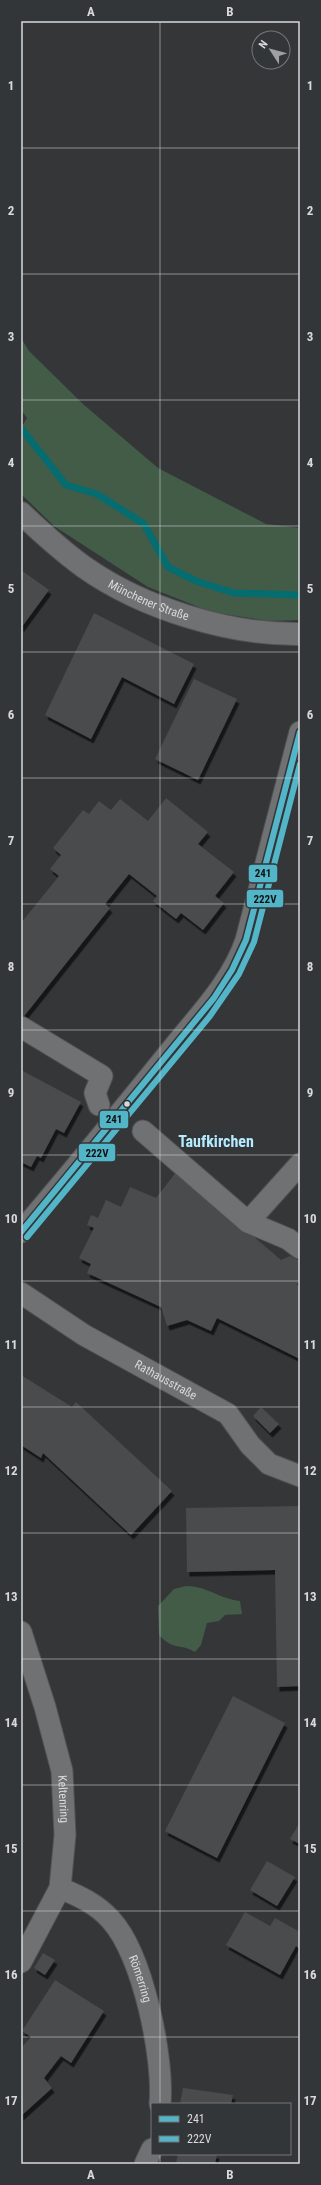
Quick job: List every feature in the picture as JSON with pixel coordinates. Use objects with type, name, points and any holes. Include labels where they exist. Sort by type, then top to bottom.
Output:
[{"type":"main road","name":"Münchener Straße","points":[[21,514],[85,567],[135,596],[168,610],[219,624],[279,634],[300,634]]},
{"type":"street","points":[[21,1232],[118,1116],[218,991],[239,958],[246,940],[300,732]]},
{"type":"street","points":[[21,1027],[102,1076],[95,1093],[99,1105]]},
{"type":"street","points":[[143,1131],[248,1222],[294,1243]]},
{"type":"street","points":[[248,1222],[259,1199],[300,1164]]},
{"type":"street","points":[[259,1199],[294,1243]]},
{"type":"street","name":"Rathausstraße","points":[[21,1293],[84,1335],[228,1414],[250,1445],[269,1464],[300,1476]]},
{"type":"street","name":"Keltenring","points":[[21,1632],[46,1707],[62,1772],[65,1835],[60,1888],[21,1962]]},
{"type":"street","name":"Römerring","points":[[60,1888],[93,1902],[112,1920],[125,1940],[136,1967],[150,2013],[158,2067],[160,2103]]},
{"type":"street","points":[[145,2164],[151,2151]]},
{"type":"green space","points":[[21,338],[29,351],[83,404],[158,468],[266,524],[300,528],[300,620],[269,621],[211,612],[148,587],[54,526],[21,494],[21,428],[27,418],[21,410]]},
{"type":"green space","points":[[186,1586],[200,1588],[226,1598],[240,1601],[242,1614],[225,1615],[219,1621],[207,1623],[201,1645],[195,1652],[190,1649],[173,1645],[159,1635],[158,1606],[174,1589]]},
{"type":"building","points":[[21,570],[49,590],[21,628]]},
{"type":"building","points":[[94,613],[194,664],[174,704],[122,677],[91,739],[45,715]]},
{"type":"building","points":[[194,679],[237,699],[198,780],[155,759]]},
{"type":"building","points":[[166,798],[208,832],[198,844],[234,872],[215,896],[224,903],[203,930],[181,913],[176,919],[153,901],[157,896],[129,874],[105,904],[110,908],[21,1020],[21,923],[59,876],[50,869],[61,855],[53,848],[83,810],[89,814],[99,801],[111,810],[120,799],[148,821]]},
{"type":"building","points":[[21,1070],[81,1102],[64,1133],[56,1129],[41,1158],[37,1156],[31,1167],[21,1162]]},
{"type":"building","points":[[177,1171],[281,1260],[290,1256],[300,1261],[300,1280],[297,1285],[300,1286],[300,1359],[217,1318],[211,1331],[187,1320],[167,1326],[161,1307],[87,1273],[91,1264],[79,1258],[94,1228],[87,1225],[91,1215],[98,1218],[106,1200],[121,1207],[130,1187],[156,1198]]},
{"type":"building","points":[[21,1375],[72,1407],[76,1402],[172,1491],[131,1535],[43,1453],[41,1458],[21,1445]]},
{"type":"building","points":[[261,1407],[279,1424],[270,1433],[253,1416]]},
{"type":"building","points":[[300,1506],[300,1686],[277,1687],[275,1570],[187,1572],[186,1508]]},
{"type":"building","points":[[233,1696],[285,1723],[217,1858],[165,1831]]},
{"type":"building","points":[[300,1822],[300,1844],[290,1839]]},
{"type":"building","points":[[267,1861],[295,1877],[277,1906],[250,1890]]},
{"type":"building","points":[[245,1912],[270,1926],[275,1918],[300,1932],[300,1949],[296,1946],[280,1975],[226,1945]]},
{"type":"building","points":[[43,1953],[55,1960],[45,1975],[34,1968]]},
{"type":"building","points":[[55,1980],[104,2011],[71,2063],[61,2056],[44,2078],[52,2088],[21,2116],[21,2048],[31,2037],[22,2031]]},
{"type":"building","points":[[183,2088],[233,2095],[231,2103],[180,2103]]},
{"type":"building","points":[[178,2155],[217,2155],[215,2164],[176,2164]]},
{"type":"waterway","points":[[21,428],[66,485],[97,494],[144,524],[168,567],[196,581],[234,593],[300,595]]},
{"type":"transit line","name":"241","points":[[21,1232],[214,998],[232,970],[246,940],[300,732]]},
{"type":"transit line","name":"222V","points":[[27,1237],[210,1016],[239,974],[254,942],[300,764]]},
{"type":"district","name":"Taufkirchen","points":[[216,1141]]}]
